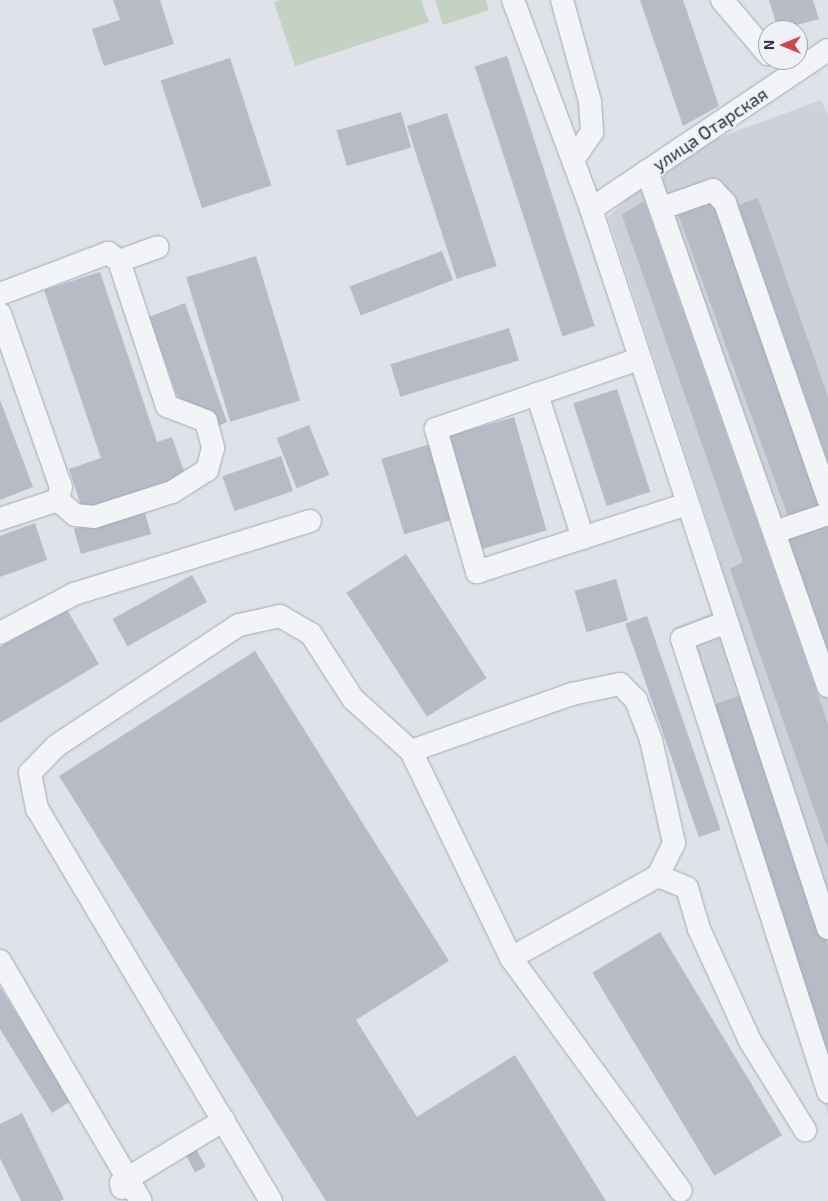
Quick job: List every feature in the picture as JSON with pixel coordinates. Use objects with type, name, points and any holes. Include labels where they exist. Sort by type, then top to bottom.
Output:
[{"type":"street","points":[[513,0],[591,209],[828,928]]},
{"type":"street","points":[[562,0],[590,102],[592,132],[573,160]]},
{"type":"street","points":[[722,0],[758,42]]},
{"type":"street","name":"улица Отарская","points":[[591,209],[828,50]]},
{"type":"street","points":[[781,70],[787,77]]},
{"type":"street","points":[[647,171],[662,208],[828,686]]},
{"type":"street","points":[[662,208],[713,190],[725,203],[828,498]]},
{"type":"street","points":[[119,261],[158,248]]},
{"type":"street","points":[[0,294],[108,253],[119,261],[167,406],[206,421],[213,448],[208,470],[172,492],[94,517],[75,516],[58,500]]},
{"type":"street","points":[[0,314],[61,487],[58,500]]},
{"type":"street","points":[[639,359],[436,430],[477,572],[687,504]]},
{"type":"street","points":[[537,394],[583,538]]},
{"type":"street","points":[[0,519],[58,500]]},
{"type":"street","points":[[775,532],[828,514]]},
{"type":"street","points":[[0,633],[74,594],[310,521]]},
{"type":"street","points":[[271,1201],[37,809],[30,773],[56,746],[239,626],[280,616],[311,634],[353,699],[411,750],[512,958],[680,1191]]},
{"type":"street","points":[[727,622],[682,639],[828,1092]]},
{"type":"street","points":[[411,750],[572,694],[620,684],[636,700],[651,740],[674,843],[658,876],[512,958]]},
{"type":"street","points":[[658,876],[688,888],[699,929],[750,1041],[806,1130]]},
{"type":"street","points":[[0,961],[141,1201]]},
{"type":"street","points":[[124,1201],[121,1183],[224,1120]]},
{"type":"shaded area","points":[[821,100],[828,115],[828,1114],[672,629],[712,613],[698,570],[720,560],[608,217],[632,193],[712,140]]},
{"type":"green space","points":[[280,0],[421,0],[429,22],[295,66],[274,2]]},
{"type":"green space","points":[[435,0],[486,0],[489,10],[443,25]]},
{"type":"building","points":[[113,0],[160,0],[174,44],[104,66],[92,29],[120,20]]},
{"type":"building","points":[[640,0],[683,0],[719,106],[683,126]]},
{"type":"building","points":[[769,0],[813,0],[819,19],[808,22],[808,20],[775,20]]},
{"type":"building","points":[[507,56],[595,326],[562,337],[475,67]]},
{"type":"building","points":[[230,58],[271,185],[202,208],[161,81]]},
{"type":"building","points":[[401,112],[411,148],[347,166],[337,130]]},
{"type":"building","points":[[447,113],[497,266],[457,279],[407,126]]},
{"type":"building","points":[[758,198],[828,397],[828,462],[738,205]]},
{"type":"building","points":[[644,201],[828,724],[828,849],[730,569],[743,562],[622,215]]},
{"type":"building","points":[[714,202],[825,507],[789,520],[678,215]]},
{"type":"building","points":[[442,251],[453,280],[361,315],[350,286]]},
{"type":"building","points":[[256,256],[300,400],[230,422],[186,277]]},
{"type":"building","points":[[100,272],[157,442],[172,437],[186,477],[83,512],[69,469],[101,458],[44,290]]},
{"type":"building","points":[[185,303],[227,422],[214,428],[180,404],[149,317]]},
{"type":"building","points":[[509,328],[519,361],[400,397],[390,364]]},
{"type":"building","points":[[617,389],[650,492],[607,506],[573,403]]},
{"type":"building","points":[[0,400],[33,487],[0,500]]},
{"type":"building","points":[[514,417],[547,530],[477,550],[445,437]]},
{"type":"building","points":[[309,425],[329,475],[297,488],[277,438]]},
{"type":"building","points":[[430,444],[453,520],[404,534],[381,459]]},
{"type":"building","points":[[281,456],[293,491],[234,511],[222,476]]},
{"type":"building","points":[[144,509],[151,534],[81,554],[74,529]]},
{"type":"building","points":[[35,523],[47,560],[0,577],[0,536]]},
{"type":"building","points":[[827,524],[828,528],[828,654],[788,538]]},
{"type":"building","points":[[406,554],[487,678],[427,717],[346,593]]},
{"type":"building","points":[[192,575],[207,602],[127,646],[112,619]]},
{"type":"building","points":[[616,579],[628,620],[587,632],[575,591]]},
{"type":"building","points":[[66,608],[99,664],[0,723],[0,647]]},
{"type":"building","points":[[647,616],[721,830],[699,837],[625,623]]},
{"type":"building","points":[[255,651],[449,961],[356,1020],[417,1117],[515,1055],[606,1201],[326,1201],[59,776]]},
{"type":"building","points":[[745,694],[828,945],[828,1065],[709,706]]},
{"type":"building","points":[[660,932],[782,1135],[714,1176],[592,973]]},
{"type":"building","points":[[0,987],[71,1101],[52,1113],[0,1029]]},
{"type":"building","points":[[22,1113],[64,1199],[60,1201],[21,1201],[0,1158],[0,1124]]},
{"type":"building","points":[[193,1143],[206,1167],[195,1172],[182,1149]]}]
